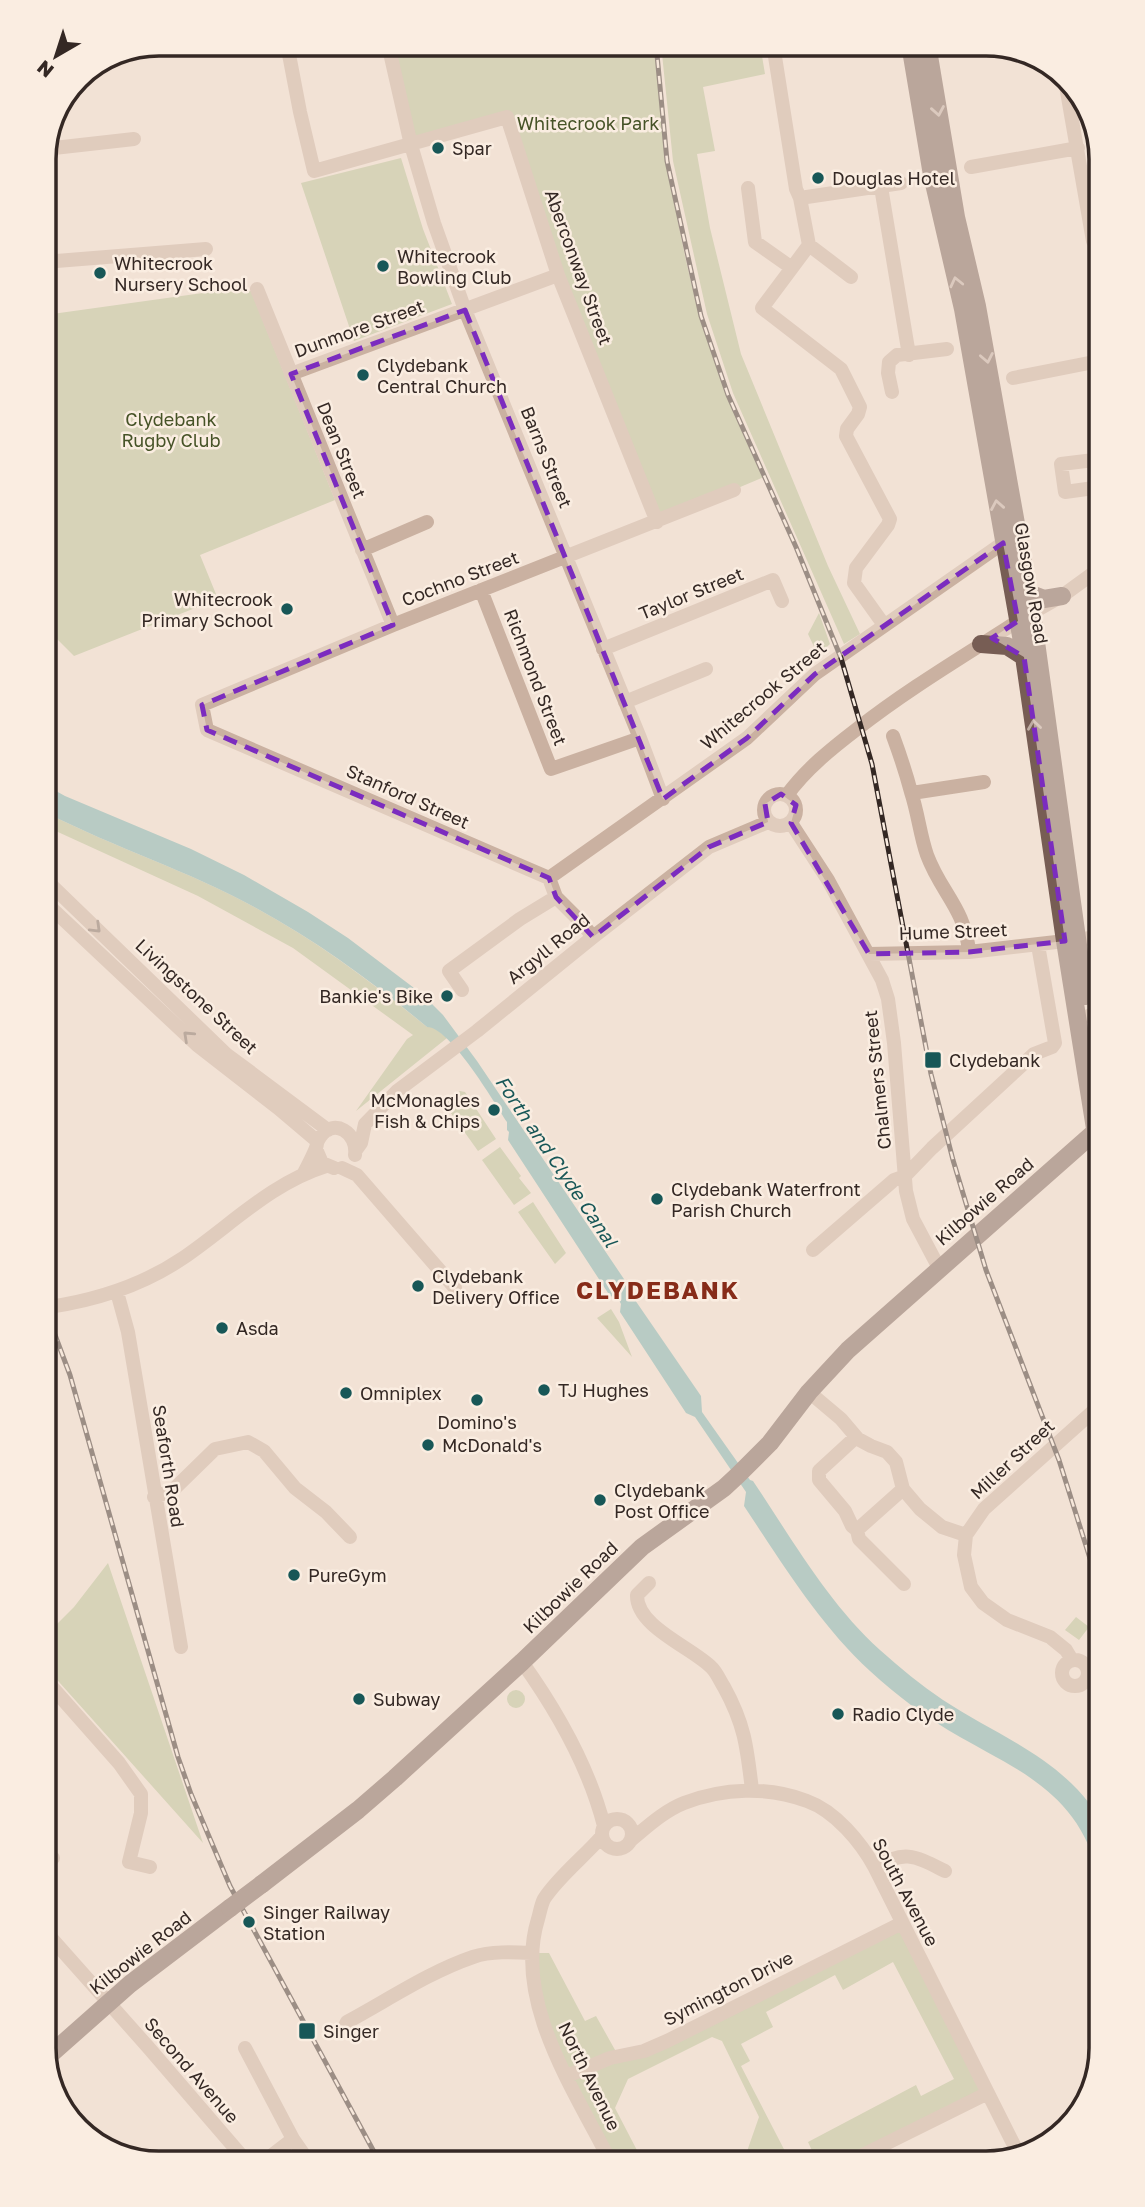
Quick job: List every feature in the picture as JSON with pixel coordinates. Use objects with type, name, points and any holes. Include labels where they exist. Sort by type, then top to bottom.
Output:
[{"type":"main road","name":"Glasgow Road","points":[[913,56],[932,175],[972,358],[997,548],[1025,617],[1089,1075]]},
{"type":"main road","name":"Glasgow Road","points":[[929,56],[956,216],[992,382],[1028,593],[1024,657],[1071,940],[1089,1004]]},
{"type":"main road","points":[[1028,593],[1044,599],[1062,596]]},
{"type":"main road","points":[[981,644],[1007,646],[1024,657]]},
{"type":"main road","name":"Kilbowie Road","points":[[56,2049],[108,2003],[358,1810],[522,1662],[642,1547],[724,1488],[770,1443],[809,1392],[848,1350],[939,1268],[1089,1142]]},
{"type":"street","points":[[289,56],[314,172],[411,145]]},
{"type":"street","name":"Barns Street","points":[[391,56],[411,145],[434,223],[465,310],[663,799]]},
{"type":"street","points":[[775,56],[796,189],[809,245],[851,277]]},
{"type":"street","points":[[1068,96],[1089,216]]},
{"type":"street","name":"Aberconway Street","points":[[411,145],[507,117],[558,275],[657,522]]},
{"type":"street","points":[[57,148],[134,139]]},
{"type":"street","points":[[971,167],[1078,148]]},
{"type":"street","points":[[800,198],[901,183]]},
{"type":"street","points":[[881,187],[909,355]]},
{"type":"street","points":[[748,188],[755,242],[792,268]]},
{"type":"street","points":[[809,245],[762,308],[841,369],[857,399],[860,407],[858,414],[847,429],[846,436],[890,519],[856,568],[854,583],[884,625]]},
{"type":"street","points":[[56,261],[205,249]]},
{"type":"street","name":"Dunmore Street","points":[[290,374],[558,275]]},
{"type":"street","name":"Dean Street","points":[[257,289],[393,625]]},
{"type":"street","points":[[892,391],[888,373],[889,362],[897,355],[947,349]]},
{"type":"street","points":[[1013,379],[1089,363]]},
{"type":"street","points":[[1089,461],[1061,464],[1065,492],[1089,489]]},
{"type":"street","name":"Cochno Street","points":[[202,705],[393,625],[657,522],[734,489]]},
{"type":"street","points":[[362,550],[427,522]]},
{"type":"street","name":"Whitecrook Street","points":[[550,878],[747,738],[815,674],[997,548]]},
{"type":"street","points":[[787,795],[818,760],[888,705],[1089,576]]},
{"type":"street","name":"Taylor Street","points":[[603,649],[773,580],[782,601]]},
{"type":"street","name":"Richmond Street","points":[[481,590],[551,769],[640,738]]},
{"type":"street","points":[[625,702],[706,669]]},
{"type":"street","name":"Stanford Street","points":[[202,705],[207,730],[550,878]]},
{"type":"street","points":[[893,736],[912,793],[926,853],[964,924],[969,952]]},
{"type":"street","points":[[912,793],[984,782]]},
{"type":"street","points":[[781,794],[787,795],[796,805],[797,811],[791,823],[780,827],[768,822],[764,810],[769,799],[781,794]]},
{"type":"street","name":"Argyll Road","points":[[346,1132],[365,1124],[397,1091],[709,847],[768,822]]},
{"type":"street","name":"Chalmers Street","points":[[791,823],[824,873],[882,979],[888,999],[899,1086],[906,1191],[912,1219],[939,1268]]},
{"type":"street","points":[[550,878],[555,897],[582,922],[593,937]]},
{"type":"street","name":"Livingstone Street","points":[[56,890],[226,1054],[328,1130]]},
{"type":"street","points":[[462,990],[449,971],[555,897]]},
{"type":"street","name":"Livingstone Street","points":[[56,912],[197,1045],[278,1108],[317,1145]]},
{"type":"street","name":"Hume Street","points":[[869,954],[969,952],[1089,938]]},
{"type":"street","points":[[813,1250],[894,1180],[905,1176],[1034,1054],[1052,1047],[1055,1043],[1038,945]]},
{"type":"street","name":"Argyll Road","points":[[355,1154],[361,1143],[365,1124]]},
{"type":"street","points":[[304,1173],[317,1145],[328,1130],[334,1129],[352,1136],[357,1175]]},
{"type":"street","points":[[317,1145],[319,1159],[326,1166]]},
{"type":"street","points":[[342,1168],[355,1154]]},
{"type":"street","points":[[56,1306],[117,1292],[148,1279],[182,1259],[262,1199],[304,1173],[326,1166],[342,1168],[357,1175],[455,1288]]},
{"type":"street","name":"Seaforth Road","points":[[117,1292],[128,1332],[181,1647]]},
{"type":"street","points":[[809,1392],[841,1419],[856,1437],[887,1452],[896,1462],[903,1489],[920,1509],[942,1527],[966,1535],[964,1555],[971,1587],[983,1603],[1007,1620],[1049,1637],[1066,1650],[1072,1660]]},
{"type":"street","name":"Miller Street","points":[[966,1535],[984,1509],[1089,1415]]},
{"type":"street","points":[[856,1437],[819,1471],[819,1480],[845,1511],[852,1526],[858,1530],[859,1539],[904,1584]]},
{"type":"street","points":[[154,1497],[172,1491],[215,1449],[248,1442],[264,1451],[295,1488],[326,1512],[350,1537]]},
{"type":"street","points":[[858,1530],[903,1489]]},
{"type":"street","points":[[649,1583],[637,1595],[643,1612],[656,1627],[714,1670],[740,1718],[752,1790]]},
{"type":"street","points":[[522,1662],[550,1701],[613,1826],[632,1831],[631,1840]]},
{"type":"street","points":[[56,1692],[118,1763],[141,1794],[141,1812],[129,1862],[150,1867]]},
{"type":"street","name":"South Avenue","points":[[614,1849],[624,1847],[661,1815],[684,1803],[722,1792],[752,1790],[808,1801],[841,1823],[865,1850],[875,1868],[1015,2146]]},
{"type":"street","name":"South Avenue","points":[[613,1826],[661,1815]]},
{"type":"street","points":[[613,1826],[606,1844],[614,1849]]},
{"type":"street","name":"North Avenue","points":[[605,2151],[544,2028],[532,1982],[532,1938],[543,1900],[565,1873],[613,1826]]},
{"type":"street","name":"North Avenue","points":[[581,1859],[614,1849]]},
{"type":"street","points":[[875,1868],[892,1857],[902,1856],[913,1857],[944,1871]]},
{"type":"street","name":"Symington Drive","points":[[567,2076],[610,2058],[644,2051],[667,2041],[902,1923]]},
{"type":"street","name":"Second Avenue","points":[[56,1944],[237,2151]]},
{"type":"street","points":[[342,2032],[347,2022],[436,1973],[474,1957],[508,1952],[532,1953]]},
{"type":"street","points":[[245,2048],[301,2151]]},
{"type":"street","points":[[871,2151],[988,2093]]},
{"type":"street","points":[[277,2151],[293,2139]]},
{"type":"highlighted area","points":[[465,310],[663,799],[747,738],[815,674],[1003,543],[1018,621],[992,638],[1024,657],[1065,941],[969,952],[869,954],[791,823],[796,805],[781,794],[765,804],[768,822],[709,847],[593,937],[556,897],[549,878],[207,730],[202,705],[393,625],[291,374]]},
{"type":"green space","name":"Whitecrook Park","points":[[391,56],[657,56],[671,182],[692,285],[715,359],[764,477],[657,522],[558,275],[507,117],[411,145]]},
{"type":"green space","points":[[662,56],[762,56],[765,74],[703,87],[715,151],[697,154],[710,228],[741,354],[828,566],[860,634],[844,644],[733,393],[707,314],[673,161]]},
{"type":"green space","name":"Whitecrook Bowling Club","points":[[401,158],[423,229],[452,304],[354,341],[301,183]]},
{"type":"green space","name":"Clydebank Rugby Club","points":[[251,291],[335,500],[200,555],[218,599],[74,656],[56,638],[56,313],[210,292]]},
{"type":"green space","points":[[819,613],[830,644],[818,655],[808,634]]},
{"type":"green space","points":[[56,817],[205,882],[256,908],[323,949],[427,1027],[434,1027],[447,1038],[356,1111],[407,1039],[413,1035],[293,948],[198,896],[56,831]]},
{"type":"green space","points":[[460,1091],[465,1092],[496,1139],[478,1151],[443,1102]]},
{"type":"green space","points":[[500,1147],[531,1193],[514,1205],[482,1160]]},
{"type":"green space","points":[[533,1202],[566,1253],[555,1264],[518,1212]]},
{"type":"green space","points":[[611,1309],[619,1322],[632,1357],[597,1318]]},
{"type":"green space","points":[[108,1563],[203,1843],[56,1679],[56,1625],[74,1607]]},
{"type":"green space","points":[[1076,1617],[1089,1627],[1079,1640],[1065,1630]]},
{"type":"green space","points":[[512,1690],[520,1690],[525,1699],[523,1706],[512,1708],[507,1703],[507,1695]]},
{"type":"green space","points":[[902,1923],[988,2093],[871,2151],[812,2151],[808,2142],[916,2085],[921,2096],[954,2079],[893,1962],[843,1990],[835,1975],[766,2012],[773,2027],[741,2044],[750,2061],[741,2066],[785,2151],[747,2151],[759,2117],[722,2041],[712,2037],[628,2079],[615,2108],[637,2151],[605,2151],[544,2028],[532,1953],[549,1953],[585,2021],[596,2016],[619,2057]]},
{"type":"water","points":[[56,791],[191,849],[244,875],[308,912],[348,938],[422,994],[443,1015],[628,1285],[626,1293],[630,1299],[635,1300],[701,1396],[702,1412],[753,1481],[827,1591],[861,1632],[911,1676],[943,1700],[1039,1758],[1074,1786],[1089,1804],[1089,1847],[1077,1824],[1048,1792],[1020,1771],[948,1730],[902,1698],[852,1653],[818,1613],[744,1506],[746,1492],[695,1417],[686,1413],[620,1312],[621,1304],[618,1298],[610,1296],[508,1140],[507,1122],[471,1067],[447,1039],[437,1030],[427,1027],[344,963],[279,921],[205,882],[56,817]]},
{"type":"railway","points":[[657,56],[667,161],[701,316],[728,395],[796,547],[841,658],[872,764],[931,1074],[953,1160],[986,1270],[1059,1460],[1089,1555]]},
{"type":"railway","points":[[56,1338],[70,1375],[178,1757],[191,1794],[230,1886],[374,2151]]},
{"type":"place","name":"Spar","points":[[438,148]]},
{"type":"place","name":"Douglas Hotel","points":[[818,178]]},
{"type":"place","name":"Whitecrook Bowling Club","points":[[383,266]]},
{"type":"place","name":"Whitecrook Nursery School","points":[[100,273]]},
{"type":"place","name":"Clydebank Central Church","points":[[363,375]]},
{"type":"place","name":"Whitecrook Primary School","points":[[287,609]]},
{"type":"place","name":"Bankie's Bike","points":[[447,996]]},
{"type":"place","name":"Clydebank","points":[[933,1060]]},
{"type":"place","name":"McMonagles Fish & Chips","points":[[494,1110]]},
{"type":"place","name":"Clydebank Waterfront Parish Church","points":[[657,1199]]},
{"type":"place","name":"Clydebank Delivery Office","points":[[418,1286]]},
{"type":"place","name":"Asda","points":[[222,1328]]},
{"type":"place","name":"TJ Hughes","points":[[544,1390]]},
{"type":"place","name":"Omniplex","points":[[346,1393]]},
{"type":"place","name":"Domino's","points":[[477,1400]]},
{"type":"place","name":"McDonald's","points":[[428,1445]]},
{"type":"place","name":"Clydebank Post Office","points":[[600,1500]]},
{"type":"place","name":"PureGym","points":[[294,1575]]},
{"type":"place","name":"Subway","points":[[359,1699]]},
{"type":"place","name":"Radio Clyde","points":[[838,1714]]},
{"type":"place","name":"Singer Railway Station","points":[[249,1922]]},
{"type":"place","name":"Singer","points":[[307,2031]]},
{"type":"district","name":"CLYDEBANK","points":[[658,1289]]},
{"type":"water label","name":"Forth and Clyde Canal","points":[[557,1161]]}]
